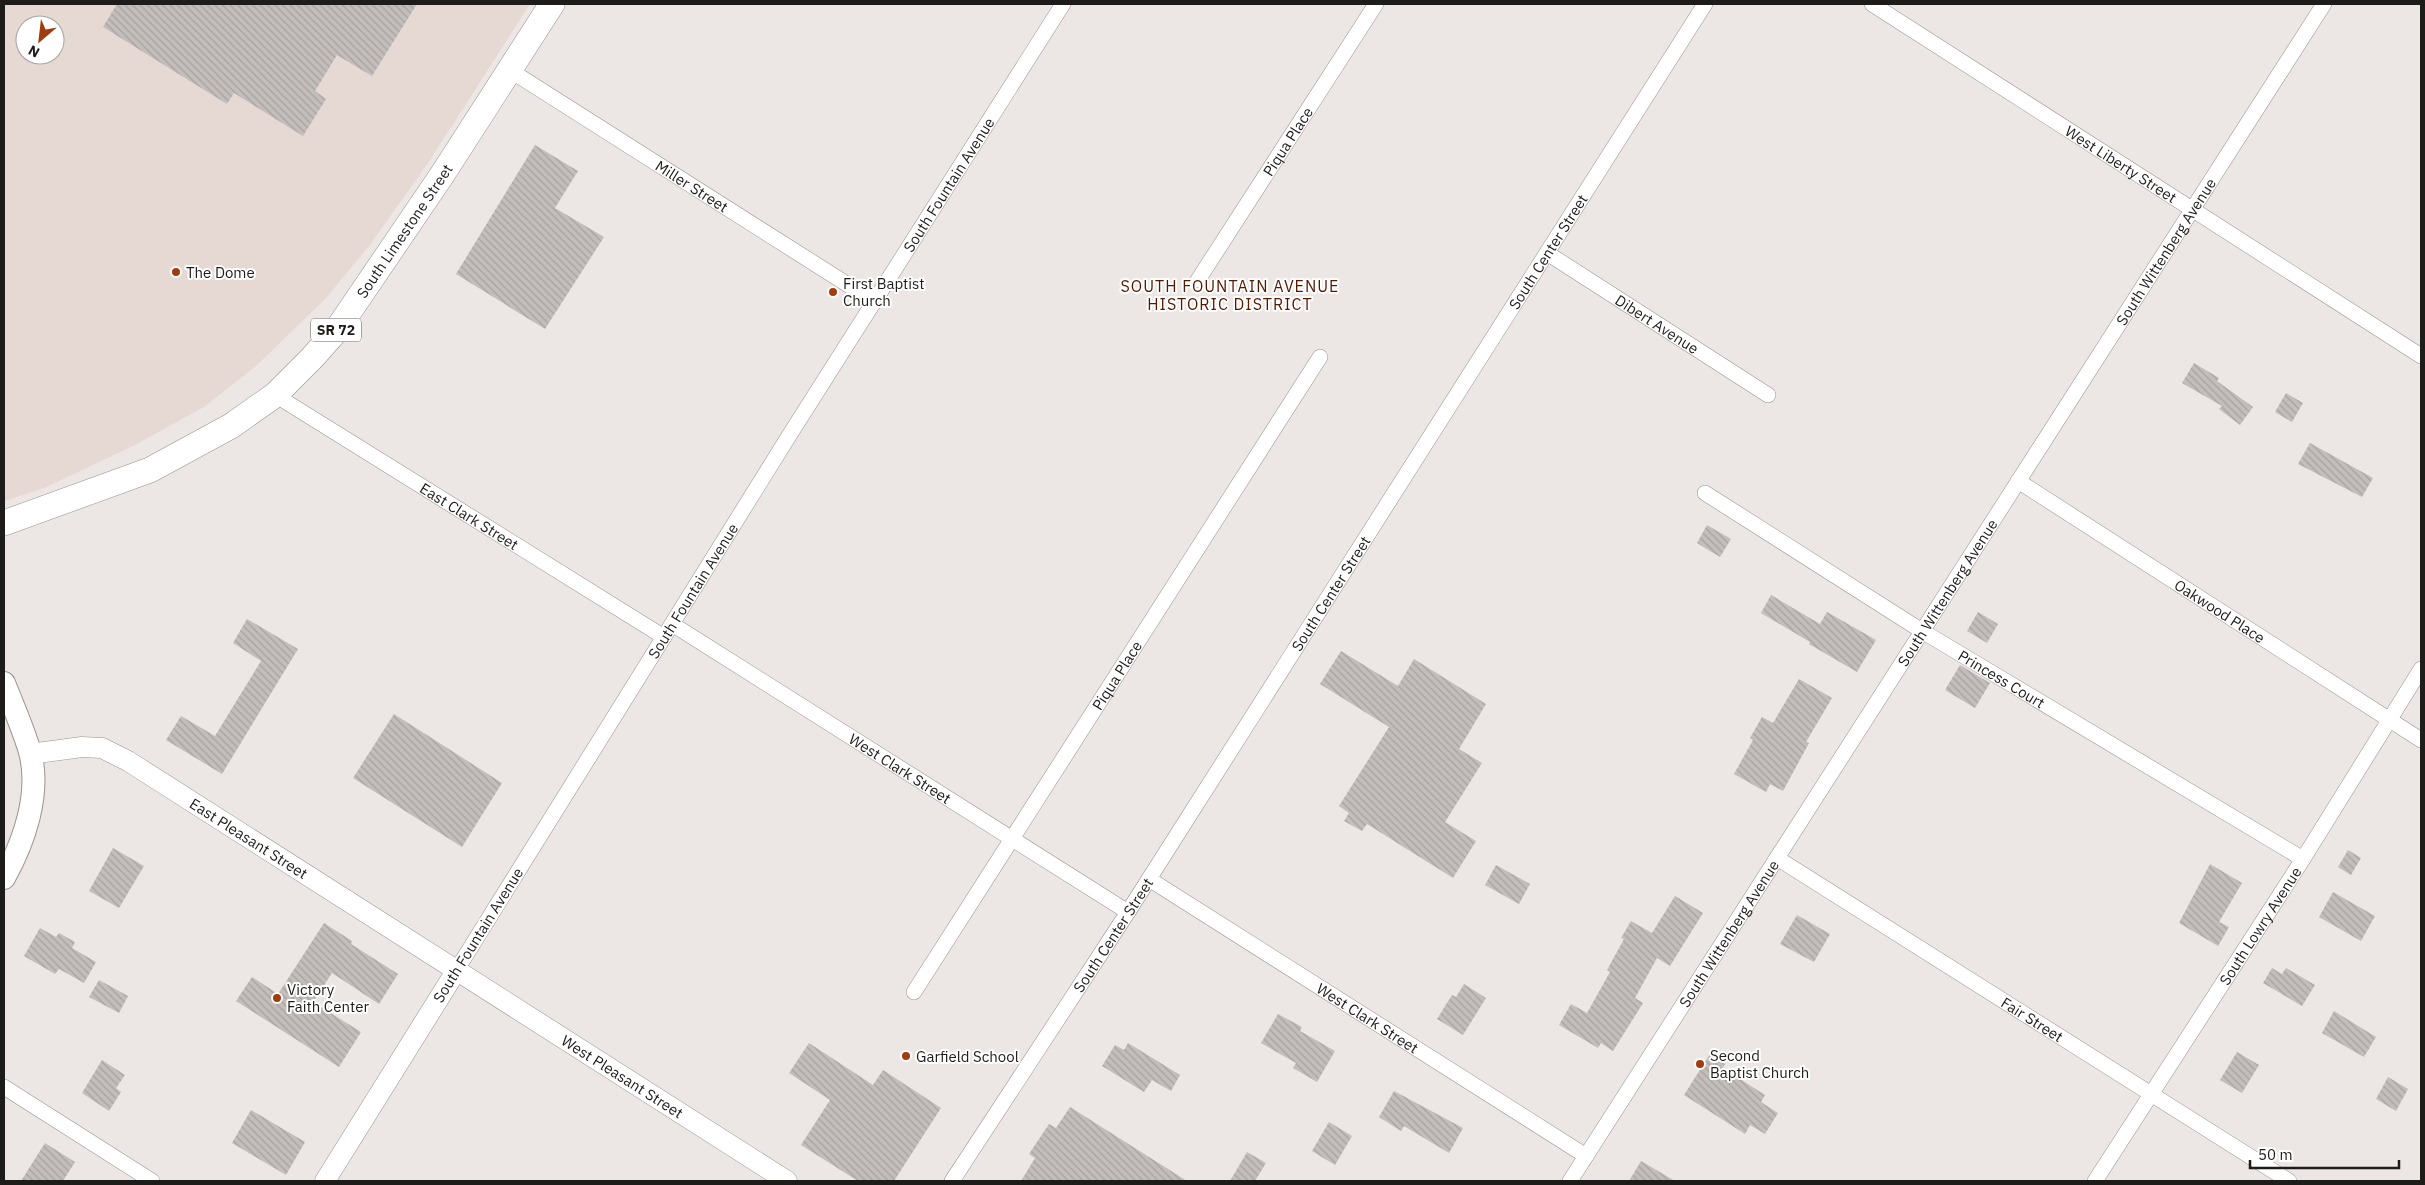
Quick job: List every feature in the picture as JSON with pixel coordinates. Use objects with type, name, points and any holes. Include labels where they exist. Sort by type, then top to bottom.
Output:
[{"type":"main road","name":"South Limestone Street","points":[[4,523],[150,470],[231,426],[275,395],[336,331],[442,175],[508,69],[552,4]]},
{"type":"main road","points":[[4,683],[30,754],[33,780],[29,813],[23,837],[4,878]]},
{"type":"street","name":"South Fountain Avenue","points":[[325,1181],[787,439],[1063,4]]},
{"type":"street","name":"Piqua Place","points":[[1198,280],[1376,4]]},
{"type":"street","name":"South Center Street","points":[[952,1181],[1128,912],[1705,4]]},
{"type":"street","name":"West Liberty Street","points":[[1872,4],[2421,356]]},
{"type":"street","name":"South Wittenberg Avenue","points":[[1570,1181],[2324,4]]},
{"type":"street","name":"Miller Street","points":[[508,69],[875,302]]},
{"type":"street","name":"Dibert Avenue","points":[[1547,253],[1768,395]]},
{"type":"street","name":"Piqua Place","points":[[914,992],[1320,357]]},
{"type":"street","name":"East Clark Street","points":[[275,395],[664,637]]},
{"type":"street","name":"Oakwood Place","points":[[2018,481],[2421,740]]},
{"type":"street","name":"Princess Court","points":[[1705,493],[1922,631],[2303,859]]},
{"type":"street","name":"West Clark Street","points":[[672,624],[1128,912]]},
{"type":"street","name":"South Lowry Avenue","points":[[2095,1181],[2303,859],[2421,669]]},
{"type":"street","name":"East Pleasant Street","points":[[30,754],[82,747],[102,748],[128,761],[456,971]]},
{"type":"street","name":"Fair Street","points":[[1777,858],[2288,1181]]},
{"type":"street","name":"West Clark Street","points":[[1149,879],[1586,1156]]},
{"type":"street","name":"West Pleasant Street","points":[[456,971],[787,1181]]},
{"type":"street","points":[[4,1087],[152,1181]]},
{"type":"shaded area","name":"The Dome","points":[[4,4],[530,4],[428,163],[369,246],[326,298],[256,366],[204,407],[135,445],[44,488],[4,501]]},
{"type":"building","points":[[117,4],[417,4],[372,76],[337,55],[315,91],[326,99],[303,136],[234,93],[227,104],[103,27]]},
{"type":"building","points":[[535,145],[578,171],[555,208],[604,237],[545,329],[456,274]]},
{"type":"building","points":[[2194,363],[2219,378],[2217,381],[2253,407],[2240,425],[2219,409],[2222,406],[2182,383]]},
{"type":"building","points":[[2286,393],[2303,403],[2292,422],[2275,412]]},
{"type":"building","points":[[2310,443],[2373,478],[2362,497],[2298,464]]},
{"type":"building","points":[[1707,525],[1731,539],[1720,557],[1697,543]]},
{"type":"building","points":[[1771,595],[1820,624],[1827,612],[1876,640],[1857,672],[1761,613]]},
{"type":"building","points":[[1978,612],[1998,624],[1987,643],[1967,631]]},
{"type":"building","points":[[247,619],[298,649],[222,774],[166,740],[181,716],[215,736],[261,661],[233,643]]},
{"type":"building","points":[[1341,651],[1398,686],[1414,659],[1486,704],[1459,749],[1482,763],[1445,822],[1476,841],[1453,878],[1367,824],[1362,831],[1344,821],[1349,813],[1339,806],[1389,727],[1320,684]]},
{"type":"building","points":[[1960,665],[1990,683],[1975,708],[1945,690]]},
{"type":"building","points":[[1799,679],[1832,698],[1806,742],[1809,743],[1783,791],[1770,784],[1766,792],[1734,774],[1753,740],[1750,738],[1762,717],[1773,723]]},
{"type":"building","points":[[394,714],[502,783],[462,847],[353,778]]},
{"type":"building","points":[[113,848],[144,866],[119,908],[89,891]]},
{"type":"building","points":[[2348,850],[2361,858],[2351,875],[2338,867]]},
{"type":"building","points":[[2210,864],[2242,883],[2219,922],[2229,927],[2218,946],[2179,923]]},
{"type":"building","points":[[1496,865],[1530,884],[1519,904],[1485,885]]},
{"type":"building","points":[[2333,892],[2375,916],[2361,941],[2319,917]]},
{"type":"building","points":[[1675,896],[1703,913],[1670,966],[1657,958],[1635,998],[1643,1003],[1613,1051],[1601,1043],[1598,1048],[1559,1025],[1571,1004],[1587,1013],[1610,972],[1607,970],[1624,939],[1621,938],[1631,921],[1652,933]]},
{"type":"building","points":[[1797,915],[1830,934],[1814,962],[1780,944]]},
{"type":"building","name":"Victory Faith Center","points":[[324,923],[352,941],[351,944],[398,974],[379,1004],[332,973],[313,1002],[361,1032],[339,1067],[236,1001],[252,977],[278,994]]},
{"type":"building","points":[[40,928],[56,937],[59,933],[75,942],[72,948],[96,962],[84,983],[59,969],[55,974],[24,956]]},
{"type":"building","points":[[2272,968],[2282,974],[2286,968],[2315,985],[2302,1006],[2263,983]]},
{"type":"building","points":[[99,980],[128,996],[119,1013],[89,997]]},
{"type":"building","points":[[1464,984],[1486,998],[1463,1035],[1437,1019],[1452,995],[1456,997]]},
{"type":"building","points":[[2334,1011],[2376,1037],[2364,1057],[2322,1033]]},
{"type":"building","points":[[1278,1014],[1302,1027],[1300,1031],[1335,1051],[1317,1082],[1293,1068],[1296,1063],[1261,1043]]},
{"type":"building","points":[[809,1043],[873,1085],[883,1070],[941,1108],[894,1181],[858,1181],[801,1145],[830,1100],[789,1073]]},
{"type":"building","points":[[1128,1043],[1180,1075],[1171,1091],[1152,1080],[1144,1092],[1102,1066],[1115,1045],[1124,1050]]},
{"type":"building","points":[[2237,1052],[2259,1065],[2242,1093],[2220,1080]]},
{"type":"building","points":[[1710,1054],[1725,1064],[1723,1068],[1765,1095],[1761,1102],[1778,1113],[1765,1134],[1750,1125],[1745,1134],[1684,1095]]},
{"type":"building","points":[[102,1060],[125,1075],[116,1088],[121,1092],[109,1111],[82,1093]]},
{"type":"building","points":[[2388,1077],[2408,1089],[2396,1111],[2376,1099]]},
{"type":"building","points":[[1394,1091],[1463,1128],[1449,1153],[1404,1126],[1401,1131],[1379,1117]]},
{"type":"building","points":[[1070,1107],[1187,1181],[1021,1181],[1035,1158],[1029,1154],[1049,1124],[1056,1128]]},
{"type":"building","points":[[251,1110],[305,1142],[286,1175],[232,1143]]},
{"type":"building","points":[[1329,1122],[1352,1136],[1335,1165],[1312,1151]]},
{"type":"building","points":[[45,1143],[75,1162],[63,1181],[21,1181]]},
{"type":"building","points":[[1247,1152],[1266,1163],[1255,1181],[1230,1181]]},
{"type":"building","points":[[1641,1161],[1675,1181],[1629,1181]]},
{"type":"place","name":"The Dome","points":[[176,272]]},
{"type":"place","name":"First Baptist Church","points":[[833,292]]},
{"type":"place","name":"Victory Faith Center","points":[[277,998]]},
{"type":"place","name":"Garfield School","points":[[906,1056]]},
{"type":"place","name":"Second Baptist Church","points":[[1700,1064]]},
{"type":"district","name":"SOUTH FOUNTAIN AVENUE HISTORIC DISTRICT","points":[[1230,295]]}]
